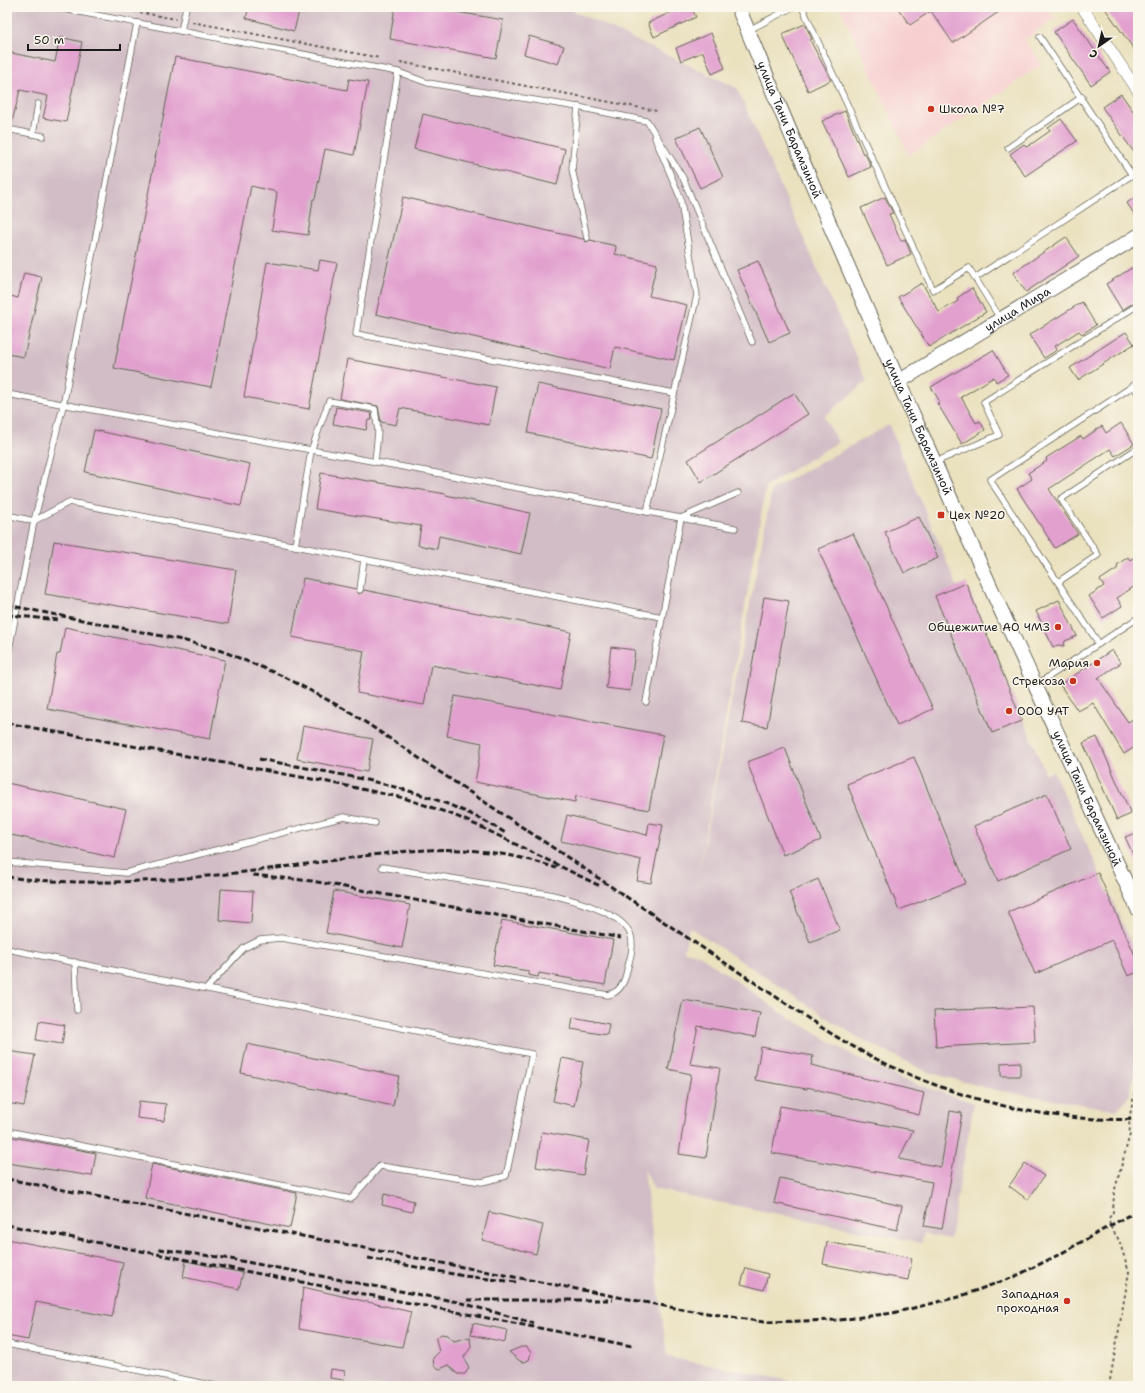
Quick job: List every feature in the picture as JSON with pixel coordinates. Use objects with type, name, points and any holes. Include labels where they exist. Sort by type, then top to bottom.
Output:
[{"type":"street","name":"улица Тани Барамзиной","points":[[738,7],[898,382],[1035,686],[1138,909]]},
{"type":"street","points":[[1082,7],[1138,91]]},
{"type":"street","name":"улица Мира","points":[[898,382],[1138,236]]},
{"type":"lane","points":[[54,7],[398,72],[428,83],[578,107],[648,121],[683,178],[752,342]]},
{"type":"lane","points":[[181,31],[186,7]]},
{"type":"lane","points":[[747,30],[793,7]]},
{"type":"lane","points":[[802,7],[933,290],[969,268],[1001,320]]},
{"type":"lane","points":[[7,660],[34,521],[63,406],[137,23]]},
{"type":"lane","points":[[975,278],[1132,175],[1082,97],[1040,36]]},
{"type":"lane","points":[[398,72],[356,334],[674,392]]},
{"type":"lane","points":[[1008,148],[1082,97]]},
{"type":"lane","points":[[33,134],[38,104]]},
{"type":"lane","points":[[578,107],[572,169],[587,238]]},
{"type":"lane","points":[[647,512],[697,295],[680,197],[648,121]]},
{"type":"lane","points":[[7,129],[43,136]]},
{"type":"lane","points":[[935,462],[999,435],[984,402],[1138,304]]},
{"type":"lane","points":[[1099,644],[990,480],[1135,384],[1138,393]]},
{"type":"lane","points":[[7,394],[63,406],[734,528]]},
{"type":"lane","points":[[295,546],[311,451],[329,401],[375,409],[378,432],[375,462]]},
{"type":"lane","points":[[1058,582],[1098,555],[1061,499],[1138,448]]},
{"type":"lane","points":[[681,518],[738,493]]},
{"type":"lane","points":[[7,515],[34,521],[69,502],[662,617]]},
{"type":"lane","points":[[646,702],[681,518]]},
{"type":"lane","points":[[360,590],[364,560]]},
{"type":"lane","points":[[1035,686],[1138,618]]},
{"type":"lane","points":[[7,862],[126,873],[344,817],[376,823]]},
{"type":"lane","points":[[207,988],[244,948],[260,940],[281,938],[608,995],[619,990],[625,978],[632,950],[631,936],[621,922],[601,911],[569,899],[548,894],[382,867]]},
{"type":"lane","points":[[7,949],[532,1054],[506,1176],[482,1182],[380,1166],[351,1199],[7,1131]]},
{"type":"lane","points":[[75,962],[77,1010]]},
{"type":"lane","points":[[7,1344],[216,1386]]},
{"type":"path","points":[[110,7],[385,59]]},
{"type":"path","points":[[393,61],[657,111]]},
{"type":"path","points":[[1109,1386],[1129,1272],[1119,1240],[1110,1226],[1110,1218],[1130,1134],[1129,1120],[1138,1076]]},
{"type":"shaded area","points":[[7,7],[565,7],[737,88],[867,381],[824,417],[838,442],[766,486],[696,887],[772,489],[889,425],[957,586],[966,583],[1046,774],[1053,771],[1138,957],[1138,1054],[1130,1095],[1117,1110],[995,1090],[927,1072],[854,1035],[689,927],[684,951],[698,954],[774,1008],[859,1059],[901,1079],[974,1103],[950,1239],[924,1234],[921,1243],[654,1189],[644,1169],[667,1357],[816,1386],[7,1386]]},
{"type":"shaded area","name":"Школа №7","points":[[840,7],[1047,7],[1055,18],[1025,40],[1042,64],[909,155]]},
{"type":"building","points":[[249,7],[300,7],[294,31],[246,18]]},
{"type":"building","points":[[395,7],[428,7],[503,20],[496,58],[390,39]]},
{"type":"building","points":[[682,7],[691,7],[696,17],[654,37],[648,23]]},
{"type":"building","points":[[897,7],[1006,7],[953,43],[931,11],[910,25]]},
{"type":"building","points":[[1104,7],[1133,7],[1138,14],[1138,55]]},
{"type":"building","points":[[1073,19],[1110,72],[1091,85],[1054,32]]},
{"type":"building","points":[[805,24],[812,39],[810,40],[831,80],[808,91],[782,34]]},
{"type":"building","points":[[711,33],[725,68],[712,74],[703,52],[681,61],[676,48]]},
{"type":"building","points":[[529,36],[564,46],[558,64],[524,54]]},
{"type":"building","points":[[60,37],[82,42],[66,122],[43,118],[48,96],[20,90],[11,126],[7,125],[7,52],[55,62]]},
{"type":"building","points":[[175,57],[347,90],[349,79],[368,82],[354,155],[325,149],[315,199],[313,199],[308,235],[272,230],[277,192],[251,186],[211,387],[114,368]]},
{"type":"building","points":[[1121,94],[1138,118],[1138,158],[1102,107]]},
{"type":"building","points":[[845,111],[863,154],[865,153],[871,167],[849,177],[822,121]]},
{"type":"building","points":[[423,114],[565,149],[557,185],[414,149]]},
{"type":"building","points":[[1061,119],[1077,141],[1025,176],[1010,154],[1024,144],[1027,147],[1050,131],[1048,128]]},
{"type":"building","points":[[700,127],[723,177],[700,188],[676,138]]},
{"type":"building","points":[[1138,195],[1138,220],[1127,203]]},
{"type":"building","points":[[403,197],[583,239],[586,242],[590,240],[616,246],[615,254],[657,264],[649,296],[687,305],[674,360],[615,347],[610,369],[376,314]]},
{"type":"building","points":[[885,197],[893,213],[889,214],[901,241],[905,239],[911,254],[887,265],[861,208]]},
{"type":"building","points":[[1066,237],[1079,256],[1026,292],[1013,273]]},
{"type":"building","points":[[320,260],[337,263],[309,409],[244,397],[267,262],[318,270]]},
{"type":"building","points":[[758,261],[790,333],[769,342],[737,270]]},
{"type":"building","points":[[1138,264],[1138,300],[1122,310],[1106,284]]},
{"type":"building","points":[[24,273],[42,277],[24,357],[7,354],[7,295],[18,298]]},
{"type":"building","points":[[922,283],[939,312],[958,301],[957,298],[972,288],[986,312],[929,347],[898,297]]},
{"type":"building","points":[[1082,302],[1096,325],[1082,334],[1079,331],[1055,346],[1057,350],[1044,358],[1029,335]]},
{"type":"building","points":[[1126,332],[1134,344],[1078,380],[1070,368]]},
{"type":"building","points":[[993,350],[1008,375],[996,382],[994,377],[961,397],[976,423],[980,421],[985,430],[962,444],[937,403],[940,402],[931,387]]},
{"type":"building","points":[[347,359],[496,387],[489,425],[400,408],[396,425],[381,422],[378,406],[340,399]]},
{"type":"building","points":[[538,384],[661,409],[651,459],[528,433]]},
{"type":"building","points":[[794,393],[808,414],[701,482],[688,460]]},
{"type":"building","points":[[336,407],[371,413],[372,420],[368,420],[366,430],[333,424]]},
{"type":"building","points":[[1121,423],[1134,444],[1115,456],[1110,449],[1049,489],[1078,534],[1055,548],[1017,489],[1032,479],[1028,473],[1047,461],[1046,458],[1057,451],[1081,436],[1083,439],[1102,426],[1106,433]]},
{"type":"building","points":[[94,430],[250,464],[241,506],[85,472]]},
{"type":"building","points":[[321,473],[446,494],[530,513],[521,554],[439,536],[437,549],[418,545],[421,526],[315,509]]},
{"type":"building","points":[[919,517],[938,558],[904,573],[885,532]]},
{"type":"building","points":[[853,533],[933,709],[897,725],[818,549]]},
{"type":"building","points":[[54,541],[236,570],[228,624],[45,594]]},
{"type":"building","points":[[1138,555],[1138,584],[1117,598],[1122,606],[1103,618],[1089,596],[1104,586],[1100,580],[1118,568],[1117,565],[1128,557],[1130,560]]},
{"type":"building","points":[[303,578],[356,589],[359,594],[364,590],[571,632],[560,690],[431,665],[424,705],[357,693],[364,651],[292,637]]},
{"type":"building","points":[[966,583],[1022,721],[992,733],[935,596]]},
{"type":"building","points":[[764,597],[789,601],[767,727],[742,723]]},
{"type":"building","name":"Общежитие АО ЧМЗ","points":[[1059,600],[1077,636],[1065,641],[1064,646],[1058,645],[1053,647],[1036,611]]},
{"type":"building","points":[[65,627],[225,660],[210,739],[47,709],[57,654],[60,654]]},
{"type":"building","points":[[611,647],[635,650],[630,691],[606,688]]},
{"type":"building","points":[[1112,650],[1121,663],[1098,678],[1128,722],[1138,716],[1138,745],[1124,754],[1093,703],[1078,711],[1060,685]]},
{"type":"building","points":[[455,696],[663,735],[649,810],[576,796],[575,802],[475,782],[482,743],[447,736]]},
{"type":"building","points":[[303,726],[373,739],[367,772],[297,759]]},
{"type":"building","points":[[1097,737],[1131,814],[1117,820],[1083,743]]},
{"type":"building","points":[[785,748],[821,840],[783,855],[747,762]]},
{"type":"building","points":[[914,757],[966,883],[899,910],[847,784]]},
{"type":"building","points":[[7,783],[126,809],[115,858],[7,834]]},
{"type":"building","points":[[1047,794],[1071,849],[998,881],[974,826]]},
{"type":"building","points":[[567,815],[647,835],[649,823],[663,825],[651,883],[637,881],[641,860],[561,841]]},
{"type":"building","points":[[1138,832],[1138,865],[1125,837]]},
{"type":"building","points":[[1098,873],[1138,962],[1138,972],[1128,976],[1112,940],[1035,974],[1008,912]]},
{"type":"building","points":[[818,879],[840,930],[810,942],[789,892]]},
{"type":"building","points":[[221,889],[253,891],[251,923],[219,920]]},
{"type":"building","points":[[334,891],[410,905],[402,948],[326,933]]},
{"type":"building","points":[[502,920],[613,940],[605,985],[539,973],[538,977],[528,975],[528,971],[493,965]]},
{"type":"building","points":[[683,1000],[760,1013],[755,1037],[698,1026],[690,1064],[720,1068],[706,1158],[679,1154],[691,1074],[668,1069]]},
{"type":"building","points":[[1033,1007],[1035,1042],[936,1047],[934,1011]]},
{"type":"building","points":[[573,1017],[609,1024],[607,1035],[571,1029]]},
{"type":"building","points":[[39,1021],[65,1025],[62,1044],[36,1040]]},
{"type":"building","points":[[247,1044],[399,1076],[393,1106],[241,1073]]},
{"type":"building","points":[[761,1047],[813,1056],[811,1065],[924,1093],[919,1115],[807,1087],[807,1089],[755,1080]]},
{"type":"building","points":[[7,1051],[35,1055],[24,1106],[7,1103]]},
{"type":"building","points":[[562,1058],[583,1062],[574,1106],[553,1101]]},
{"type":"building","points":[[1020,1062],[1020,1076],[1001,1076],[1001,1063]]},
{"type":"building","points":[[139,1101],[166,1104],[164,1121],[137,1118]]},
{"type":"building","points":[[780,1106],[913,1130],[899,1159],[941,1167],[950,1111],[962,1113],[942,1229],[924,1226],[932,1182],[772,1153]]},
{"type":"building","points":[[542,1132],[589,1140],[583,1175],[536,1167]]},
{"type":"building","points":[[7,1136],[96,1153],[92,1176],[7,1163]]},
{"type":"building","points":[[1025,1163],[1044,1176],[1028,1200],[1009,1186]]},
{"type":"building","points":[[152,1164],[297,1193],[290,1228],[145,1198]]},
{"type":"building","points":[[780,1178],[902,1206],[897,1230],[774,1203]]},
{"type":"building","points":[[384,1194],[414,1201],[412,1212],[382,1205]]},
{"type":"building","points":[[489,1212],[543,1225],[536,1254],[482,1240]]},
{"type":"building","points":[[7,1239],[123,1262],[112,1317],[36,1302],[28,1340],[7,1336]]},
{"type":"building","points":[[827,1242],[912,1258],[908,1280],[823,1264]]},
{"type":"building","points":[[186,1261],[243,1273],[239,1289],[183,1277]]},
{"type":"building","points":[[746,1268],[768,1274],[764,1290],[741,1284]]},
{"type":"building","points":[[303,1287],[411,1312],[402,1347],[299,1329]]},
{"type":"building","points":[[473,1323],[507,1330],[505,1342],[471,1335]]},
{"type":"building","points":[[441,1334],[447,1335],[454,1341],[470,1337],[471,1347],[464,1357],[469,1368],[465,1374],[457,1374],[449,1365],[440,1369],[434,1366],[433,1358],[439,1352],[436,1339]]},
{"type":"building","points":[[521,1347],[527,1347],[531,1353],[529,1360],[524,1362],[520,1361],[509,1352]]},
{"type":"building","points":[[331,1369],[345,1371],[344,1380],[330,1378]]},
{"type":"railway","points":[[7,605],[182,640],[222,651],[285,677],[350,712],[824,1029],[859,1050],[896,1069],[935,1085],[974,1098],[1015,1108],[1055,1115],[1097,1119],[1138,1119]]},
{"type":"railway","points":[[7,615],[59,620]]},
{"type":"railway","points":[[7,723],[328,782],[404,798],[451,814],[481,827],[600,886]]},
{"type":"railway","points":[[259,759],[387,785],[418,794],[448,804],[507,834]]},
{"type":"railway","points":[[7,877],[80,882],[116,882],[190,878],[396,852],[428,850],[490,852],[522,858],[556,868]]},
{"type":"railway","points":[[253,875],[312,881],[621,938]]},
{"type":"railway","points":[[7,1179],[675,1308],[764,1322],[839,1320],[893,1313],[958,1297],[1014,1277],[1060,1254],[1138,1210]]},
{"type":"railway","points":[[7,1225],[632,1346]]},
{"type":"railway","points":[[159,1249],[225,1258],[458,1302],[533,1323]]},
{"type":"railway","points":[[368,1258],[464,1276],[516,1282]]},
{"type":"railway","points":[[467,1300],[613,1300]]},
{"type":"place","name":"Школа №7","points":[[931,109]]},
{"type":"place","name":"Цех №20","points":[[941,515]]},
{"type":"place","name":"Общежитие АО ЧМЗ","points":[[1058,627]]},
{"type":"place","name":"Мария","points":[[1097,663]]},
{"type":"place","name":"Стрекоза","points":[[1073,681]]},
{"type":"place","name":"ООО УАТ","points":[[1009,711]]},
{"type":"place","name":"Западная проходная","points":[[1067,1301]]}]
